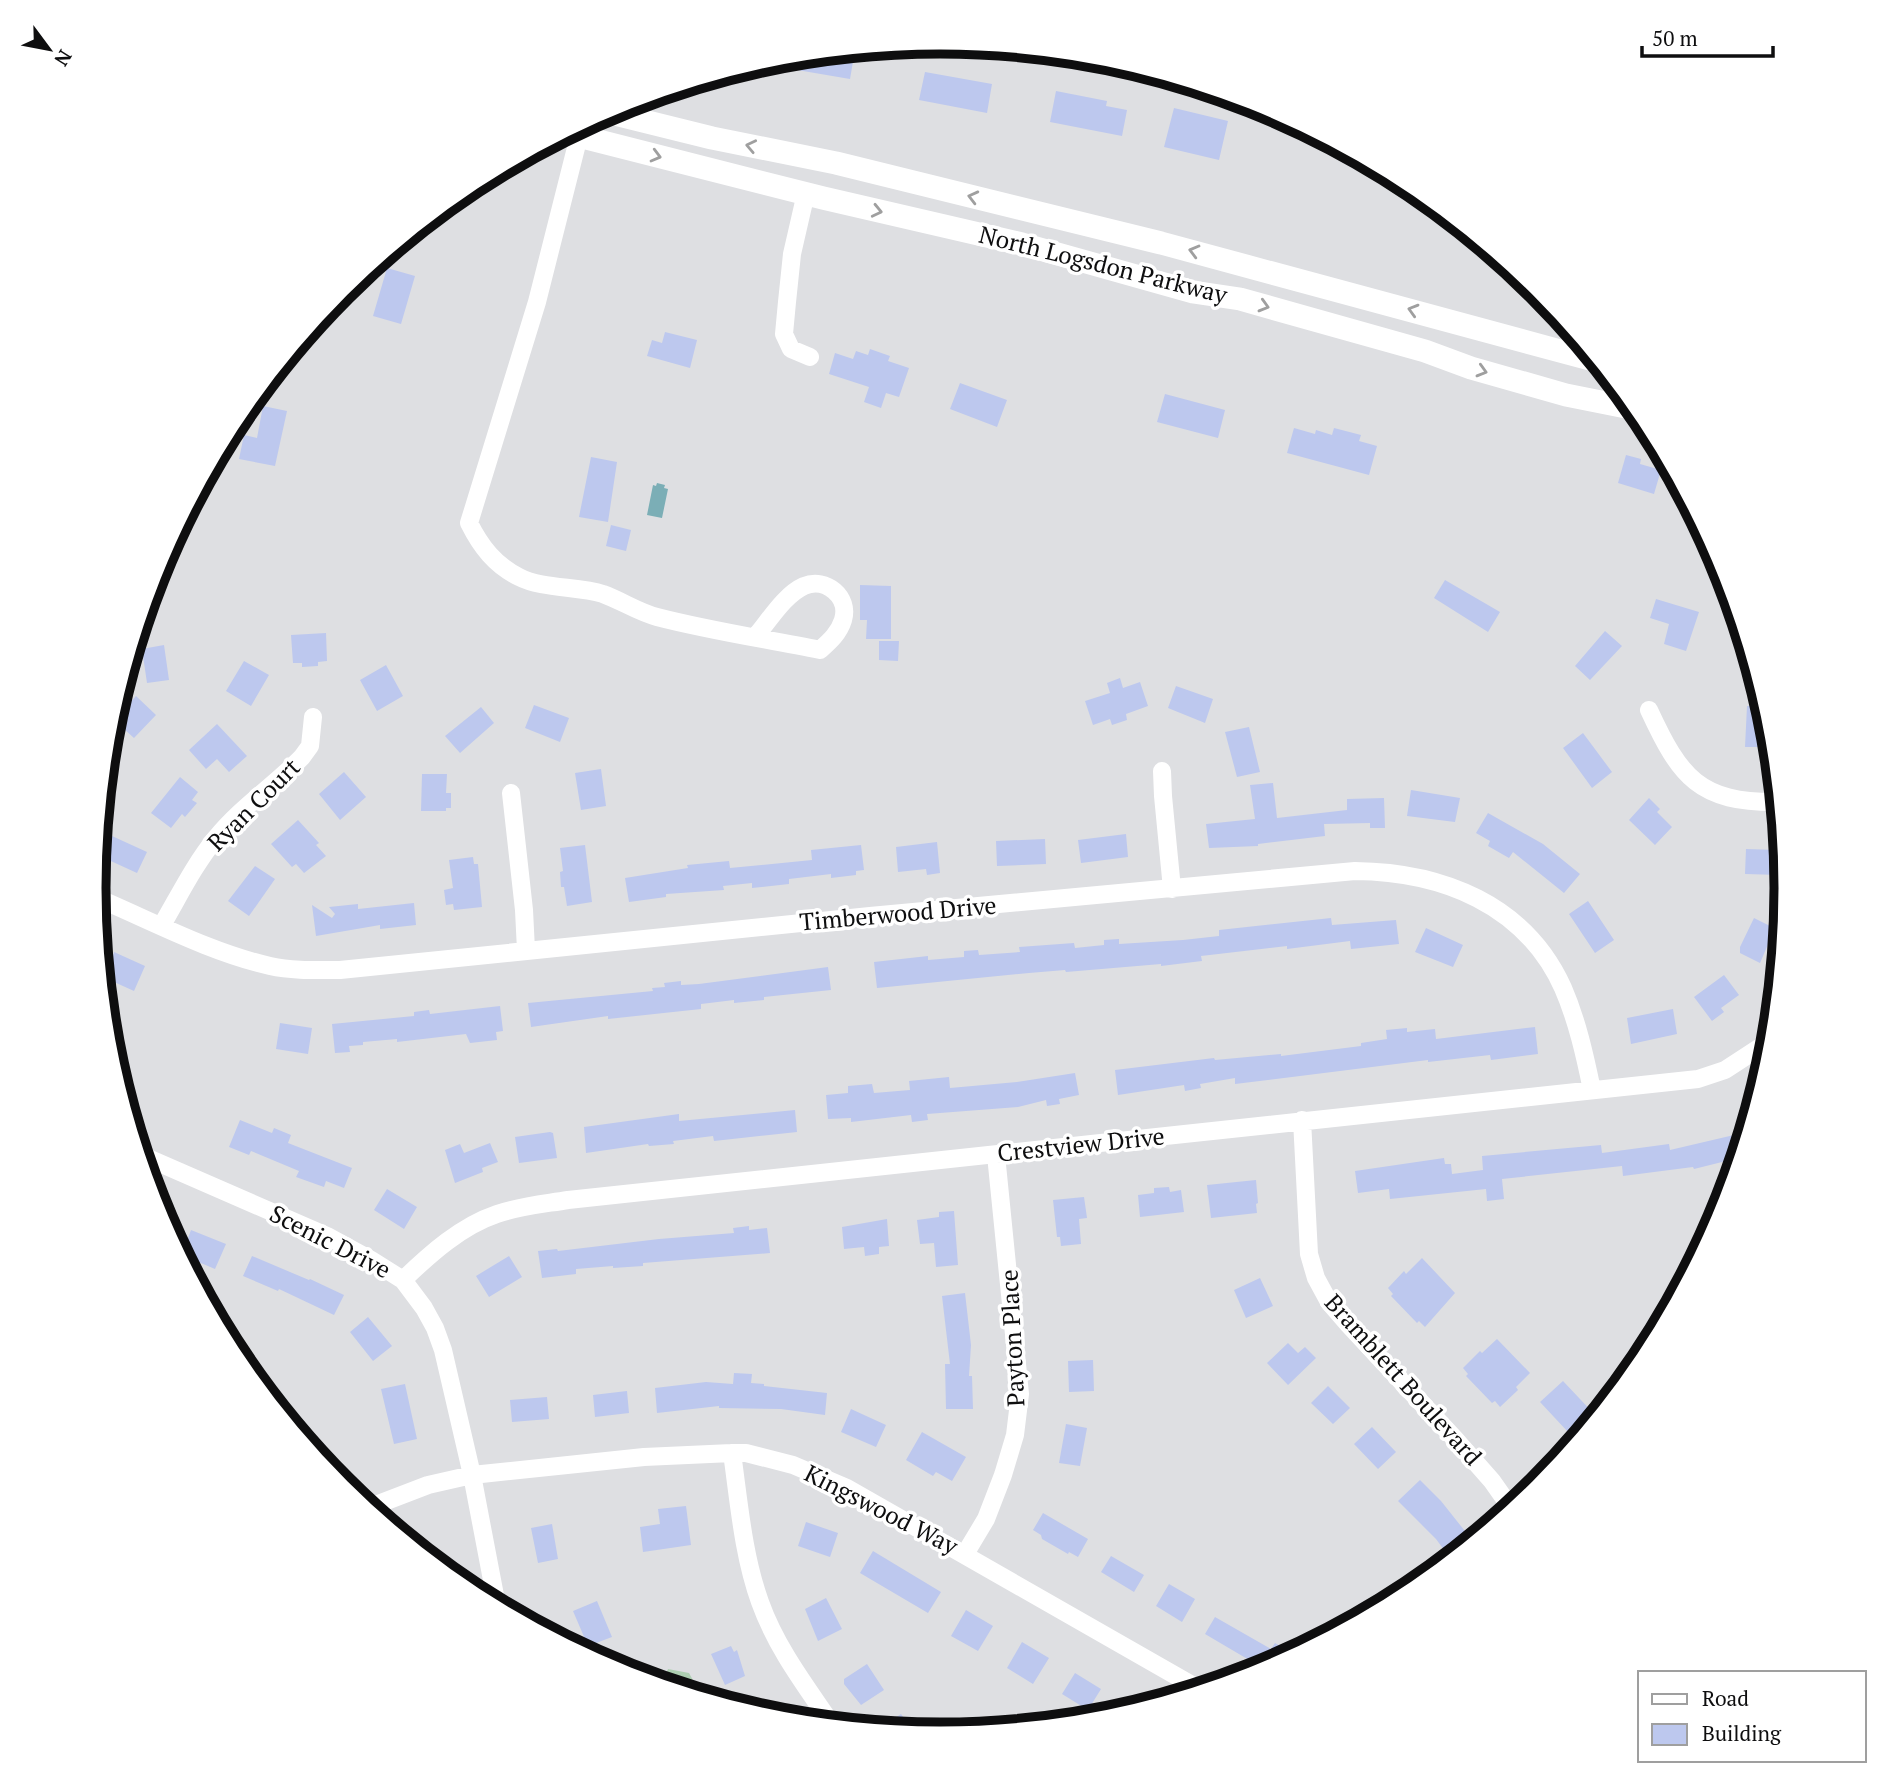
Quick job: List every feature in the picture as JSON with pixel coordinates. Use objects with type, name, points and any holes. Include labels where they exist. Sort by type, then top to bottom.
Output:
[{"type":"main road","name":"North Logsdon Parkway","points":[[626,116],[1072,220],[1309,281],[1582,357]]},
{"type":"main road","name":"North Logsdon Parkway","points":[[580,136],[815,196],[982,234],[1193,292],[1240,299],[1425,351],[1471,368],[1566,395],[1619,406]]},
{"type":"main road","points":[[815,196],[836,163]]},
{"type":"main road","points":[[1302,317],[1309,281]]},
{"type":"street","points":[[618,119],[622,147]]},
{"type":"street","points":[[572,140],[537,302],[469,523],[478,541],[492,558],[522,579],[601,594],[657,617],[755,637],[820,650],[837,634],[844,619],[845,605],[838,593],[824,584],[806,585],[782,605],[755,637]]},
{"type":"street","points":[[810,357],[791,349],[784,334],[792,254],[815,196]]},
{"type":"street","points":[[1649,710],[1677,763],[1688,777],[1718,796],[1735,801],[1769,802]]},
{"type":"street","name":"Ryan Court","points":[[162,925],[195,867],[216,838],[241,811],[303,757],[310,746],[313,717]]},
{"type":"street","points":[[1162,771],[1172,890]]},
{"type":"street","points":[[511,793],[526,950]]},
{"type":"street","name":"Timberwood Drive","points":[[107,902],[211,948],[273,966],[306,970],[373,968],[870,916],[1356,871],[1409,874],[1458,888],[1481,899],[1528,938],[1562,985],[1577,1025],[1592,1090]]},
{"type":"street","name":"Crestview Drive","points":[[403,1280],[428,1256],[467,1229],[495,1214],[518,1208],[594,1197],[1698,1079],[1725,1070],[1758,1048]]},
{"type":"street","name":"Bramblett Boulevard","points":[[1301,1120],[1309,1254],[1316,1278],[1329,1302],[1455,1439],[1506,1500]]},
{"type":"street","name":"Payton Place","points":[[965,1554],[986,1519],[1003,1475],[1015,1435],[1020,1394],[996,1155]]},
{"type":"street","name":"Scenic Drive","points":[[154,1166],[327,1236],[403,1280],[424,1308],[443,1350],[495,1593]]},
{"type":"street","points":[[732,1453],[743,1531],[760,1603],[783,1653],[825,1714]]},
{"type":"street","name":"Kingswood Way","points":[[378,1504],[428,1485],[472,1475],[644,1457],[746,1453],[821,1475],[965,1554],[1189,1683]]},
{"type":"green space","points":[[668,1669],[689,1673],[695,1685],[672,1678],[665,1675]]},
{"type":"water","points":[[657,483],[668,489],[662,518],[647,515],[653,485],[656,486]]},
{"type":"building","points":[[853,59],[850,79],[787,68]]},
{"type":"building","points":[[925,72],[992,84],[987,113],[919,100]]},
{"type":"building","points":[[1056,91],[1107,101],[1106,106],[1127,110],[1122,136],[1050,122]]},
{"type":"building","points":[[1174,108],[1228,121],[1219,160],[1164,147]]},
{"type":"building","points":[[387,268],[415,276],[401,324],[373,316]]},
{"type":"building","points":[[665,332],[697,340],[690,368],[647,356],[652,340],[662,343]]},
{"type":"building","points":[[870,349],[890,356],[888,361],[909,368],[899,397],[886,393],[881,408],[864,402],[869,387],[829,374],[835,353],[853,359],[856,351],[868,355]]},
{"type":"building","points":[[960,383],[1007,400],[997,427],[950,409]]},
{"type":"building","points":[[1165,394],[1225,410],[1218,438],[1157,422]]},
{"type":"building","points":[[263,406],[287,411],[275,466],[239,459],[244,435],[257,438]]},
{"type":"building","points":[[1294,428],[1332,435],[1334,428],[1361,435],[1359,441],[1377,446],[1369,475],[1287,453]]},
{"type":"building","points":[[1626,455],[1641,459],[1640,464],[1661,470],[1654,494],[1618,483]]},
{"type":"building","points":[[591,457],[617,462],[608,522],[579,517]]},
{"type":"building","points":[[611,525],[631,530],[626,551],[606,546]]},
{"type":"building","points":[[1445,580],[1500,612],[1488,632],[1434,598]]},
{"type":"building","points":[[860,585],[891,586],[891,639],[866,639],[867,620],[860,620]]},
{"type":"building","points":[[1656,599],[1699,612],[1686,651],[1664,644],[1669,624],[1650,618]]},
{"type":"building","points":[[1605,631],[1622,646],[1590,680],[1575,666]]},
{"type":"building","points":[[326,633],[327,661],[318,662],[318,666],[302,667],[302,663],[293,663],[291,635]]},
{"type":"building","points":[[879,641],[899,641],[898,661],[879,660]]},
{"type":"building","points":[[164,645],[169,680],[147,683],[142,649]]},
{"type":"building","points":[[244,661],[269,675],[251,706],[226,691]]},
{"type":"building","points":[[386,665],[403,696],[377,711],[360,680]]},
{"type":"building","points":[[1120,678],[1123,688],[1140,682],[1148,706],[1126,714],[1127,720],[1112,725],[1110,719],[1093,725],[1085,701],[1110,693],[1107,683]]},
{"type":"building","points":[[1176,686],[1213,699],[1205,723],[1168,708]]},
{"type":"building","points":[[136,696],[156,715],[134,738],[122,727],[127,706]]},
{"type":"building","points":[[534,705],[569,718],[560,742],[525,728]]},
{"type":"building","points":[[1747,706],[1753,706],[1762,747],[1745,747]]},
{"type":"building","points":[[481,707],[494,723],[460,753],[445,736]]},
{"type":"building","points":[[217,724],[247,756],[229,772],[217,759],[206,769],[189,750]]},
{"type":"building","points":[[1249,727],[1260,772],[1237,777],[1225,732]]},
{"type":"building","points":[[1583,733],[1612,772],[1592,788],[1563,748]]},
{"type":"building","points":[[601,769],[606,806],[581,810],[575,773]]},
{"type":"building","points":[[344,772],[366,797],[340,820],[319,794]]},
{"type":"building","points":[[422,774],[447,774],[446,793],[451,793],[451,808],[446,808],[446,811],[421,811]]},
{"type":"building","points":[[180,777],[198,792],[192,800],[197,803],[185,817],[182,814],[171,828],[151,813]]},
{"type":"building","points":[[1273,783],[1277,818],[1347,810],[1347,799],[1384,798],[1385,828],[1370,828],[1370,823],[1324,824],[1325,836],[1258,846],[1209,848],[1206,824],[1255,819],[1250,785]]},
{"type":"building","points":[[1411,790],[1460,798],[1455,822],[1407,816]]},
{"type":"building","points":[[1649,798],[1660,809],[1657,812],[1672,827],[1655,845],[1629,820]]},
{"type":"building","points":[[1488,813],[1543,844],[1580,874],[1564,893],[1513,852],[1509,858],[1488,846],[1490,841],[1476,833]]},
{"type":"building","points":[[298,820],[319,843],[316,845],[326,856],[304,873],[296,864],[292,867],[271,844]]},
{"type":"building","points":[[1126,834],[1128,857],[1081,863],[1078,840]]},
{"type":"building","points":[[112,836],[147,852],[137,873],[107,859],[108,845]]},
{"type":"building","points":[[1045,839],[1046,864],[997,866],[996,841]]},
{"type":"building","points":[[937,842],[940,873],[927,875],[926,869],[898,872],[896,847]]},
{"type":"building","points":[[585,845],[592,902],[567,906],[564,887],[561,887],[560,872],[563,871],[560,848]]},
{"type":"building","points":[[861,845],[864,870],[856,871],[856,875],[831,878],[831,874],[789,879],[789,884],[752,888],[752,883],[723,886],[724,890],[666,894],[666,897],[629,902],[625,878],[688,868],[687,865],[729,861],[730,868],[812,860],[811,850]]},
{"type":"building","points":[[1746,849],[1773,850],[1774,875],[1745,874]]},
{"type":"building","points":[[473,857],[474,864],[478,864],[482,907],[454,910],[453,904],[446,905],[444,890],[453,888],[449,860]]},
{"type":"building","points":[[255,866],[275,879],[249,916],[228,901]]},
{"type":"building","points":[[1588,901],[1614,940],[1595,953],[1569,914]]},
{"type":"building","points":[[414,903],[416,925],[380,929],[380,925],[316,936],[312,905],[332,918],[335,914],[329,907],[358,904],[358,909]]},
{"type":"building","points":[[1331,918],[1332,925],[1396,920],[1399,944],[1351,949],[1350,941],[1287,949],[1287,946],[1201,956],[1202,961],[1161,966],[1065,970],[877,988],[874,962],[928,956],[928,960],[964,957],[964,951],[978,950],[979,955],[1020,952],[1019,947],[1074,943],[1075,948],[1104,945],[1104,940],[1119,939],[1119,944],[1183,940],[1219,936],[1219,930]]},
{"type":"building","points":[[1754,918],[1773,927],[1772,944],[1769,942],[1760,963],[1740,953],[1740,947]]},
{"type":"building","points":[[1426,928],[1463,945],[1453,967],[1415,952]]},
{"type":"building","points":[[114,952],[145,966],[134,991],[112,981],[109,954],[113,956]]},
{"type":"building","points":[[828,967],[831,990],[764,997],[764,1000],[701,1004],[701,1009],[608,1019],[608,1016],[531,1027],[528,1003],[653,991],[652,988],[665,987],[664,983],[681,981],[681,985],[699,984]]},
{"type":"building","points":[[1724,975],[1739,995],[1721,1008],[1724,1012],[1712,1021],[1694,997]]},
{"type":"building","points":[[500,1006],[503,1031],[496,1032],[497,1040],[470,1043],[466,1034],[397,1042],[397,1039],[363,1042],[363,1045],[349,1046],[350,1052],[335,1053],[332,1024],[414,1016],[414,1012],[429,1010],[430,1014]]},
{"type":"building","points":[[1673,1009],[1677,1034],[1631,1044],[1627,1018]]},
{"type":"building","points":[[280,1023],[312,1028],[308,1054],[276,1049]]},
{"type":"building","points":[[1535,1027],[1538,1054],[1491,1060],[1490,1055],[1428,1060],[1235,1084],[1235,1078],[1200,1084],[1201,1088],[1185,1091],[1184,1085],[1118,1095],[1115,1070],[1214,1058],[1281,1056],[1361,1046],[1361,1043],[1387,1039],[1386,1030],[1407,1028],[1407,1032],[1435,1029],[1436,1039]]},
{"type":"building","points":[[1075,1073],[1079,1095],[1059,1099],[1060,1104],[1047,1106],[1046,1100],[1018,1107],[927,1114],[928,1120],[912,1122],[911,1115],[851,1122],[851,1118],[828,1119],[826,1095],[848,1093],[848,1086],[872,1084],[874,1093],[910,1090],[909,1081],[949,1077],[950,1088]]},
{"type":"building","points":[[795,1110],[797,1132],[714,1141],[713,1136],[673,1141],[674,1144],[648,1144],[586,1153],[584,1127],[679,1114],[679,1121]]},
{"type":"building","points":[[240,1120],[272,1133],[274,1128],[291,1135],[288,1143],[352,1168],[344,1188],[326,1181],[324,1187],[296,1177],[299,1171],[251,1151],[249,1155],[229,1147]]},
{"type":"building","points":[[553,1133],[557,1158],[519,1163],[515,1137]]},
{"type":"building","points":[[1734,1135],[1728,1160],[1694,1169],[1623,1176],[1622,1166],[1502,1179],[1504,1199],[1487,1201],[1486,1189],[1390,1199],[1389,1189],[1358,1193],[1355,1171],[1444,1158],[1445,1164],[1451,1164],[1452,1174],[1483,1170],[1482,1156],[1601,1145],[1602,1153],[1669,1144],[1670,1150]]},
{"type":"building","points":[[490,1143],[498,1162],[482,1168],[483,1172],[455,1183],[445,1150],[460,1144],[464,1153]]},
{"type":"building","points":[[1256,1180],[1257,1213],[1211,1218],[1207,1185]]},
{"type":"building","points":[[1169,1187],[1170,1192],[1181,1190],[1184,1212],[1140,1217],[1138,1195],[1154,1193],[1154,1188]]},
{"type":"building","points":[[387,1189],[417,1207],[404,1229],[374,1210]]},
{"type":"building","points":[[1084,1197],[1087,1218],[1079,1219],[1081,1244],[1061,1246],[1060,1237],[1057,1237],[1053,1200]]},
{"type":"building","points":[[954,1211],[958,1265],[936,1267],[934,1243],[920,1244],[917,1220],[939,1217],[939,1212]]},
{"type":"building","points":[[887,1219],[889,1246],[879,1247],[879,1254],[865,1256],[864,1247],[844,1249],[842,1227]]},
{"type":"building","points":[[749,1226],[749,1230],[767,1228],[770,1253],[643,1263],[643,1266],[576,1269],[576,1274],[542,1278],[538,1251],[734,1233],[733,1228]]},
{"type":"building","points":[[191,1230],[226,1244],[215,1269],[194,1260],[186,1244]]},
{"type":"building","points":[[252,1256],[344,1295],[334,1315],[279,1289],[278,1291],[243,1276]]},
{"type":"building","points":[[509,1256],[522,1277],[489,1297],[476,1276]]},
{"type":"building","points":[[1422,1258],[1455,1293],[1425,1327],[1419,1321],[1417,1323],[1391,1296],[1393,1294],[1388,1288],[1404,1271],[1406,1274]]},
{"type":"building","points":[[1260,1278],[1273,1306],[1246,1318],[1234,1290]]},
{"type":"building","points":[[965,1293],[971,1345],[969,1376],[972,1376],[973,1409],[946,1409],[945,1364],[950,1364],[942,1296]]},
{"type":"building","points":[[368,1317],[392,1346],[373,1361],[350,1332]]},
{"type":"building","points":[[1497,1339],[1530,1373],[1516,1387],[1518,1390],[1500,1407],[1495,1401],[1492,1403],[1466,1376],[1468,1374],[1463,1368]]},
{"type":"building","points":[[1288,1343],[1298,1353],[1305,1347],[1316,1358],[1288,1385],[1267,1363]]},
{"type":"building","points":[[1093,1360],[1094,1391],[1069,1392],[1068,1361]]},
{"type":"building","points":[[734,1373],[752,1374],[751,1383],[764,1386],[827,1393],[825,1415],[781,1409],[719,1406],[657,1413],[655,1388],[706,1382],[733,1384]]},
{"type":"building","points":[[1563,1381],[1590,1410],[1568,1432],[1540,1402]]},
{"type":"building","points":[[405,1384],[417,1439],[394,1444],[381,1389]]},
{"type":"building","points":[[1328,1386],[1350,1408],[1333,1424],[1311,1403]]},
{"type":"building","points":[[627,1391],[629,1413],[595,1417],[593,1395]]},
{"type":"building","points":[[547,1397],[549,1419],[512,1422],[510,1400]]},
{"type":"building","points":[[851,1409],[886,1425],[876,1447],[841,1432]]},
{"type":"building","points":[[1066,1424],[1087,1428],[1080,1466],[1059,1463]]},
{"type":"building","points":[[1372,1427],[1396,1452],[1378,1469],[1354,1444]]},
{"type":"building","points":[[922,1432],[966,1457],[952,1481],[936,1472],[933,1476],[906,1460]]},
{"type":"building","points":[[1420,1480],[1467,1534],[1445,1551],[1398,1501]]},
{"type":"building","points":[[686,1506],[691,1545],[643,1552],[640,1527],[660,1524],[658,1509]]},
{"type":"building","points":[[1043,1513],[1088,1539],[1078,1557],[1042,1539],[1041,1535],[1033,1530]]},
{"type":"building","points":[[806,1522],[838,1533],[830,1557],[798,1546]]},
{"type":"building","points":[[552,1524],[558,1559],[538,1563],[531,1528]]},
{"type":"building","points":[[873,1551],[941,1592],[928,1613],[860,1573]]},
{"type":"building","points":[[1111,1556],[1144,1575],[1134,1592],[1101,1572]]},
{"type":"building","points":[[1169,1584],[1195,1599],[1182,1622],[1156,1606]]},
{"type":"building","points":[[826,1598],[842,1629],[818,1641],[805,1609]]},
{"type":"building","points":[[597,1601],[612,1637],[591,1645],[587,1643],[573,1611]]},
{"type":"building","points":[[966,1610],[993,1626],[978,1651],[951,1636]]},
{"type":"building","points":[[1215,1617],[1271,1649],[1275,1643],[1283,1648],[1251,1661],[1205,1634]]},
{"type":"building","points":[[1022,1642],[1049,1658],[1033,1684],[1007,1668]]},
{"type":"building","points":[[731,1646],[734,1652],[737,1650],[745,1676],[725,1685],[711,1654]]},
{"type":"building","points":[[867,1664],[884,1690],[861,1705],[844,1684],[844,1679]]},
{"type":"building","points":[[1075,1673],[1101,1689],[1086,1709],[1062,1694]]},
{"type":"building","points":[[901,1714],[906,1721],[892,1720]]}]
